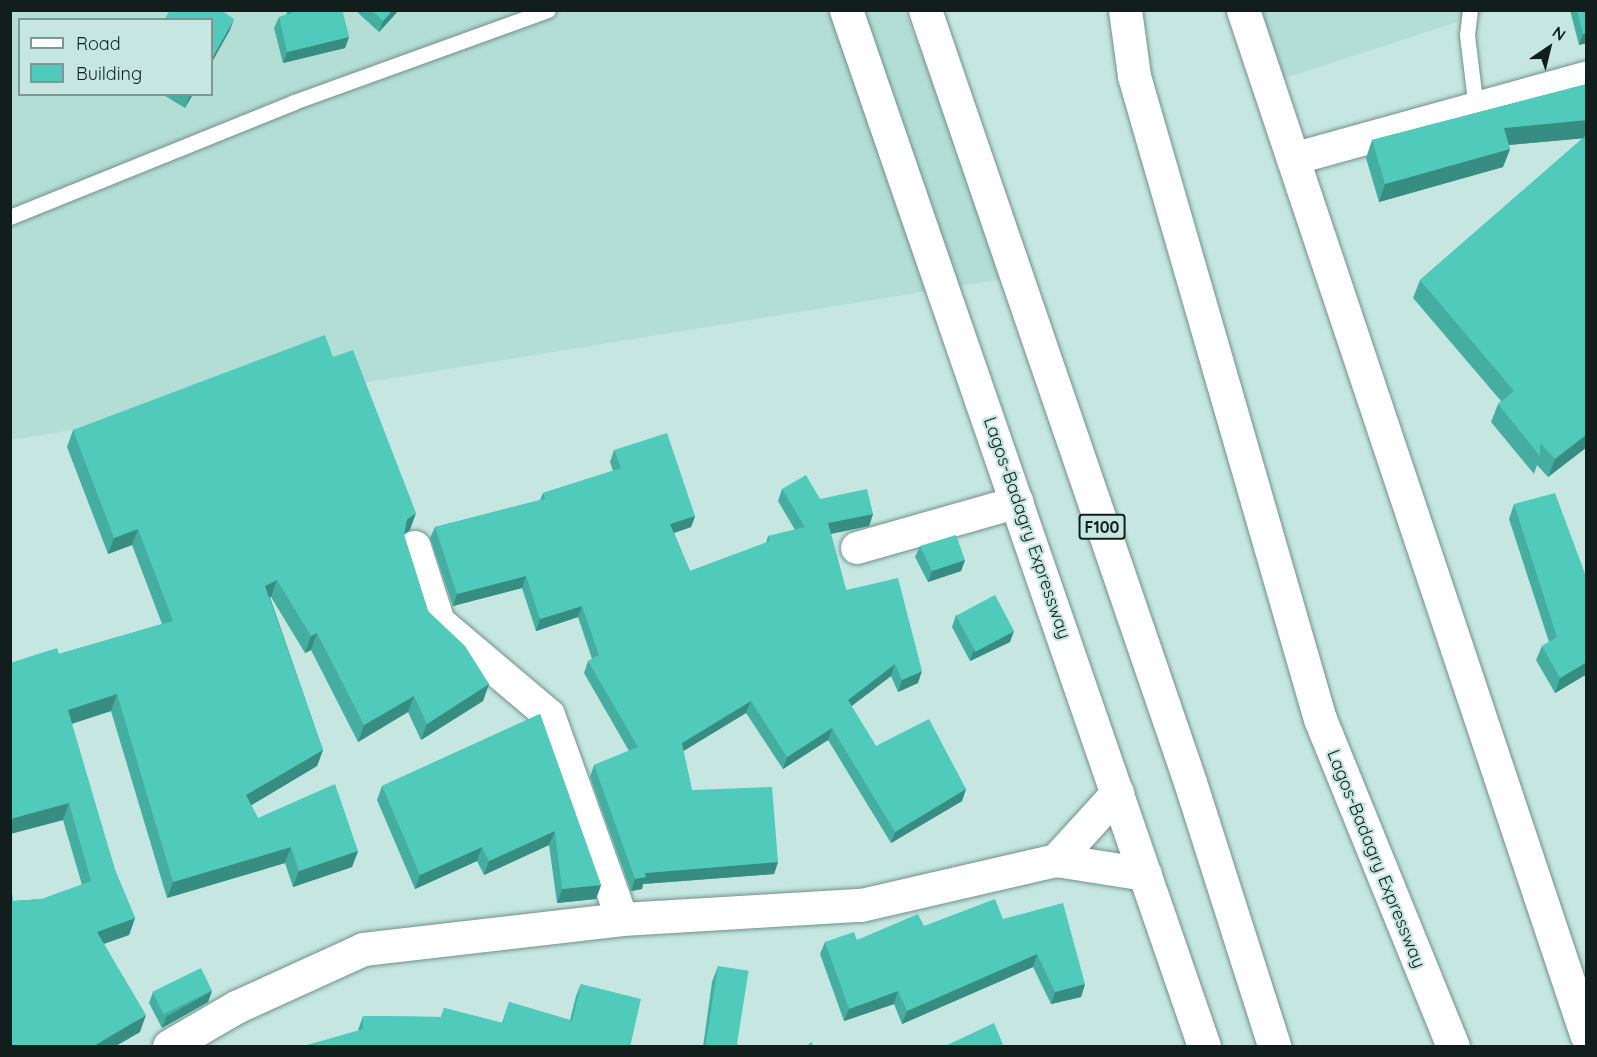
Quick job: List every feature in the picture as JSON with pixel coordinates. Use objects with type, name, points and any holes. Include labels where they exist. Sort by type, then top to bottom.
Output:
[{"type":"main road","name":"Lagos-Badagry Expressway","points":[[846,10],[1018,502],[1204,1047]]},
{"type":"main road","name":"F100","points":[[925,10],[1190,782],[1274,1047]]},
{"type":"main road","name":"Lagos-Badagry Expressway","points":[[1125,10],[1134,76],[1320,719],[1453,1047]]},
{"type":"main road","points":[[1243,10],[1587,1034]]},
{"type":"main road","points":[[1056,861],[1117,793]]},
{"type":"main road","points":[[169,1047],[236,1007],[363,949],[622,919],[861,905],[1056,861],[1145,874]]},
{"type":"street","points":[[1293,159],[1587,78]]},
{"type":"street","points":[[856,548],[1018,502]]},
{"type":"street","points":[[415,547],[439,622],[549,715],[622,919]]},
{"type":"lane","points":[[10,217],[294,102],[548,10]]},
{"type":"lane","points":[[1470,10],[1467,35],[1476,109]]},
{"type":"shaded area","points":[[1235,10],[1491,11],[1258,87]]},
{"type":"shaded area","points":[[11,11],[904,11],[1014,277],[11,440]]},
{"type":"building","points":[[170,10],[221,10],[234,19],[213,56],[213,18],[165,18]]},
{"type":"building","points":[[292,10],[342,10],[349,37],[287,52],[279,17],[292,13]]},
{"type":"building","points":[[371,10],[393,10],[383,21]]},
{"type":"building","points":[[1577,10],[1587,10],[1587,33],[1583,34]]},
{"type":"building","points":[[1587,84],[1587,120],[1504,128],[1510,149],[1385,184],[1372,140]]},
{"type":"building","points":[[1587,135],[1587,434],[1555,459],[1540,443],[1540,456],[1498,404],[1514,391],[1420,280]]},
{"type":"building","points":[[325,335],[333,357],[353,350],[416,513],[407,519],[404,535],[428,611],[465,646],[489,684],[427,724],[414,696],[364,725],[317,633],[311,636],[277,580],[265,586],[323,750],[246,795],[258,818],[335,784],[358,851],[299,871],[291,847],[173,882],[117,694],[68,710],[115,870],[135,918],[97,932],[146,1015],[92,1047],[10,1047],[10,877],[13,901],[42,899],[91,881],[69,803],[10,819],[10,663],[57,648],[59,654],[173,621],[138,529],[114,538],[73,430]]},
{"type":"building","points":[[667,433],[695,516],[670,524],[690,571],[770,541],[768,536],[805,527],[782,489],[806,475],[820,499],[867,489],[873,514],[828,523],[846,590],[898,578],[922,671],[902,680],[895,664],[848,700],[876,746],[929,719],[966,789],[895,832],[832,728],[787,757],[751,701],[682,743],[692,790],[772,787],[778,862],[645,873],[646,877],[635,879],[594,765],[638,747],[588,661],[599,655],[582,606],[540,619],[526,576],[457,594],[435,527],[545,499],[543,493],[621,468],[614,450]]},
{"type":"building","points":[[1555,493],[1587,579],[1587,662],[1560,678],[1542,646],[1557,637],[1514,504]]},
{"type":"building","points":[[956,535],[965,560],[932,571],[920,546]]},
{"type":"building","points":[[995,595],[1014,631],[975,652],[956,616]]},
{"type":"building","points":[[540,714],[601,885],[562,889],[555,831],[489,861],[482,847],[420,875],[382,786]]},
{"type":"building","points":[[995,899],[1003,919],[1063,903],[1085,984],[1055,992],[1037,954],[907,1011],[898,991],[849,1009],[825,942],[854,932],[857,940],[918,914],[924,926]]},
{"type":"building","points":[[718,966],[749,971],[737,1046],[705,1046]]},
{"type":"building","points":[[201,968],[212,990],[163,1014],[152,992]]},
{"type":"building","points":[[581,984],[641,999],[630,1047],[300,1047],[363,1029],[363,1016],[442,1017],[444,1008],[503,1023],[509,1002],[572,1021]]},
{"type":"building","points":[[994,1023],[1004,1047],[943,1047]]}]
